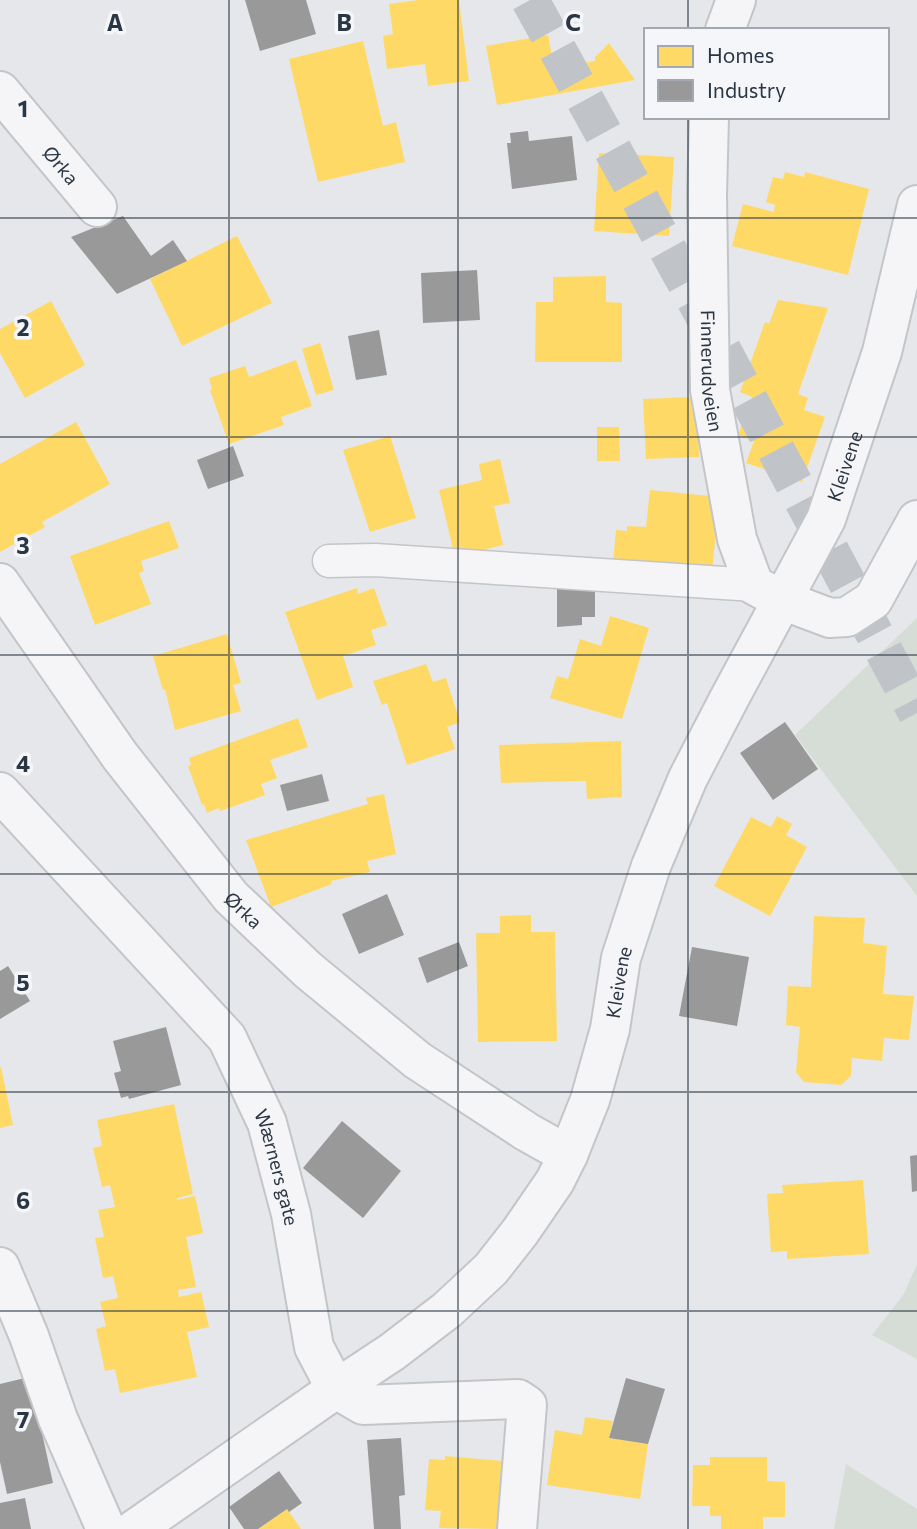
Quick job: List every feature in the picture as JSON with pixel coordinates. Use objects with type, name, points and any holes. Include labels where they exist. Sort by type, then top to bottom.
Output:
[{"type":"street","points":[[726,28],[736,0]]},
{"type":"street","name":"Ørka","points":[[0,91],[97,207]]},
{"type":"street","name":"Finnerudveien","points":[[709,119],[709,390],[737,539],[768,593]]},
{"type":"street","name":"Kleivene","points":[[336,1389],[393,1352],[447,1310],[491,1269],[520,1232],[562,1168],[590,1100],[610,1029],[621,958],[651,866],[768,593],[826,519],[882,352],[917,205]]},
{"type":"street","points":[[768,593],[830,618],[847,617],[873,600],[917,520]]},
{"type":"street","name":"Ørka","points":[[0,583],[120,757],[231,897],[308,970],[417,1060],[527,1132],[562,1168]]},
{"type":"street","name":"Wærners gate","points":[[0,792],[227,1038],[268,1123],[291,1214],[314,1347],[336,1389]]},
{"type":"street","points":[[0,1267],[29,1336],[58,1419],[106,1529]]},
{"type":"street","points":[[135,1529],[336,1389],[363,1405],[518,1399],[527,1405],[517,1529]]},
{"type":"lane","points":[[328,561],[375,559],[433,565],[573,572],[768,593]]},
{"type":"shaded area","points":[[917,618],[917,896],[795,735]]},
{"type":"shaded area","points":[[917,1264],[917,1359],[872,1335],[904,1294]]},
{"type":"shaded area","points":[[846,1464],[917,1509],[917,1529],[834,1529]]},
{"type":"building: Homes","points":[[418,0],[459,0],[469,81],[428,86],[425,64],[387,69],[383,36],[393,34],[389,4]]},
{"type":"building: Homes","points":[[548,35],[554,68],[595,61],[595,57],[609,43],[635,80],[497,105],[486,46]]},
{"type":"building: Homes","points":[[363,41],[383,126],[396,122],[405,162],[318,182],[289,59]]},
{"type":"building: Homes","points":[[599,153],[674,157],[669,236],[594,231]]},
{"type":"building: Homes","points":[[785,172],[804,177],[805,172],[869,189],[848,275],[732,246],[743,204],[774,212],[775,205],[766,202],[773,177],[783,179]]},
{"type":"building: Homes","points":[[237,236],[272,303],[182,346],[150,279]]},
{"type":"building: Homes","points":[[606,276],[606,302],[622,303],[622,362],[535,362],[536,302],[553,302],[553,277]]},
{"type":"building: Homes","points":[[778,300],[828,308],[798,394],[808,398],[804,410],[825,417],[802,482],[746,463],[754,441],[738,435],[752,397],[740,392],[765,322],[769,324]]},
{"type":"building: Homes","points":[[51,301],[85,365],[25,398],[0,353],[0,329]]},
{"type":"building: Homes","points":[[320,343],[334,390],[316,395],[302,349]]},
{"type":"building: Homes","points":[[296,360],[312,406],[281,417],[284,425],[229,444],[210,390],[209,378],[245,366],[249,377]]},
{"type":"building: Homes","points":[[697,397],[699,457],[646,459],[643,399]]},
{"type":"building: Homes","points":[[76,422],[110,484],[42,522],[45,527],[0,552],[0,464]]},
{"type":"building: Homes","points":[[597,427],[619,427],[620,461],[597,461]]},
{"type":"building: Homes","points":[[390,436],[416,518],[370,532],[343,450]]},
{"type":"building: Homes","points":[[500,459],[510,503],[494,506],[503,545],[455,557],[439,490],[482,480],[479,464]]},
{"type":"building: Homes","points":[[650,490],[719,497],[712,573],[613,563],[616,530],[627,531],[627,526],[646,527]]},
{"type":"building: Homes","points":[[169,521],[179,548],[141,561],[144,571],[139,573],[151,604],[95,625],[70,556]]},
{"type":"building: Homes","points":[[357,588],[358,594],[374,588],[387,625],[371,630],[376,645],[343,656],[353,687],[317,700],[285,612]]},
{"type":"building: Homes","points":[[610,616],[649,628],[622,719],[550,698],[557,676],[568,679],[580,639],[601,646]]},
{"type":"building: Homes","points":[[227,634],[241,683],[233,685],[241,711],[175,730],[153,656]]},
{"type":"building: Homes","points":[[426,664],[433,682],[446,678],[460,722],[447,727],[455,749],[407,765],[387,703],[382,705],[373,681]]},
{"type":"building: Homes","points":[[298,718],[308,747],[270,760],[277,778],[261,784],[265,795],[207,813],[188,766],[191,765],[189,758]]},
{"type":"building: Homes","points":[[621,741],[622,797],[587,799],[586,781],[501,783],[499,745]]},
{"type":"building: Homes","points":[[384,794],[396,854],[367,861],[370,872],[331,881],[332,884],[271,907],[246,840],[368,804],[366,798]]},
{"type":"building: Homes","points":[[777,816],[792,824],[786,835],[807,847],[770,916],[714,886],[751,817],[771,827]]},
{"type":"building: Homes","points":[[531,915],[531,932],[555,932],[557,1041],[478,1042],[476,933],[500,933],[500,916]]},
{"type":"building: Homes","points":[[814,916],[865,918],[863,943],[887,946],[883,994],[914,996],[909,1040],[884,1038],[882,1061],[852,1058],[851,1076],[841,1085],[804,1082],[796,1072],[800,1027],[786,1025],[788,986],[811,987]]},
{"type":"building: Homes","points":[[0,1068],[13,1125],[0,1128]]},
{"type":"building: Homes","points":[[174,1104],[193,1194],[177,1200],[195,1196],[203,1233],[186,1237],[196,1287],[178,1290],[179,1297],[201,1292],[209,1327],[187,1332],[197,1377],[120,1393],[115,1369],[105,1371],[96,1329],[106,1326],[100,1302],[118,1298],[113,1276],[103,1278],[95,1238],[104,1237],[98,1210],[115,1207],[110,1185],[102,1187],[93,1148],[102,1146],[97,1120]]},
{"type":"building: Homes","points":[[863,1180],[869,1254],[787,1259],[787,1251],[771,1252],[767,1194],[783,1193],[782,1185]]},
{"type":"building: Homes","points":[[585,1417],[613,1421],[609,1438],[648,1444],[640,1499],[547,1485],[555,1430],[582,1435]]},
{"type":"building: Homes","points":[[445,1456],[502,1461],[497,1529],[439,1528],[441,1511],[425,1510],[429,1459],[445,1460]]},
{"type":"building: Homes","points":[[710,1457],[767,1457],[767,1481],[785,1482],[785,1517],[763,1517],[763,1529],[721,1529],[721,1516],[710,1516],[710,1506],[692,1506],[693,1465],[710,1465]]},
{"type":"building: Homes","points":[[287,1509],[301,1529],[258,1529]]},
{"type":"building: Industry","points":[[245,0],[306,0],[316,34],[260,51]]},
{"type":"building: Industry","points":[[528,131],[529,141],[572,136],[577,180],[512,189],[507,143],[511,143],[510,133]]},
{"type":"building: Industry","points":[[123,216],[151,256],[173,240],[187,261],[117,294],[71,237]]},
{"type":"building: Industry","points":[[477,270],[480,320],[423,323],[421,273]]},
{"type":"building: Industry","points":[[379,330],[387,375],[356,380],[348,336]]},
{"type":"building: Industry","points":[[233,446],[244,476],[208,489],[197,460]]},
{"type":"building: Industry","points":[[557,588],[595,588],[595,617],[582,617],[582,625],[557,627]]},
{"type":"building: Industry","points":[[785,722],[818,769],[773,800],[740,753]]},
{"type":"building: Industry","points":[[322,774],[329,801],[287,811],[280,785]]},
{"type":"building: Industry","points":[[387,894],[404,935],[359,954],[342,914]]},
{"type":"building: Industry","points":[[459,942],[468,966],[427,983],[418,958]]},
{"type":"building: Industry","points":[[692,947],[749,957],[737,1026],[679,1016]]},
{"type":"building: Industry","points":[[8,966],[30,1001],[0,1019],[0,971]]},
{"type":"building: Industry","points":[[166,1027],[181,1085],[129,1099],[128,1096],[121,1098],[114,1073],[121,1071],[113,1041]]},
{"type":"building: Industry","points":[[342,1121],[401,1171],[363,1218],[303,1168]]},
{"type":"building: Industry","points":[[917,1155],[917,1191],[912,1192],[910,1156]]},
{"type":"building: Industry","points":[[25,1378],[36,1406],[53,1483],[7,1494],[0,1462],[0,1384]]},
{"type":"building: Industry","points":[[626,1378],[665,1389],[648,1444],[609,1438]]},
{"type":"building: Industry","points":[[401,1438],[405,1495],[399,1496],[401,1529],[374,1529],[367,1440]]},
{"type":"building: Industry","points":[[279,1471],[302,1503],[289,1512],[287,1509],[258,1529],[244,1529],[229,1507]]},
{"type":"building: Industry","points":[[25,1498],[31,1529],[0,1529],[0,1503]]},
{"type":"tunnel","points":[[530,0],[695,299],[917,713]]}]
